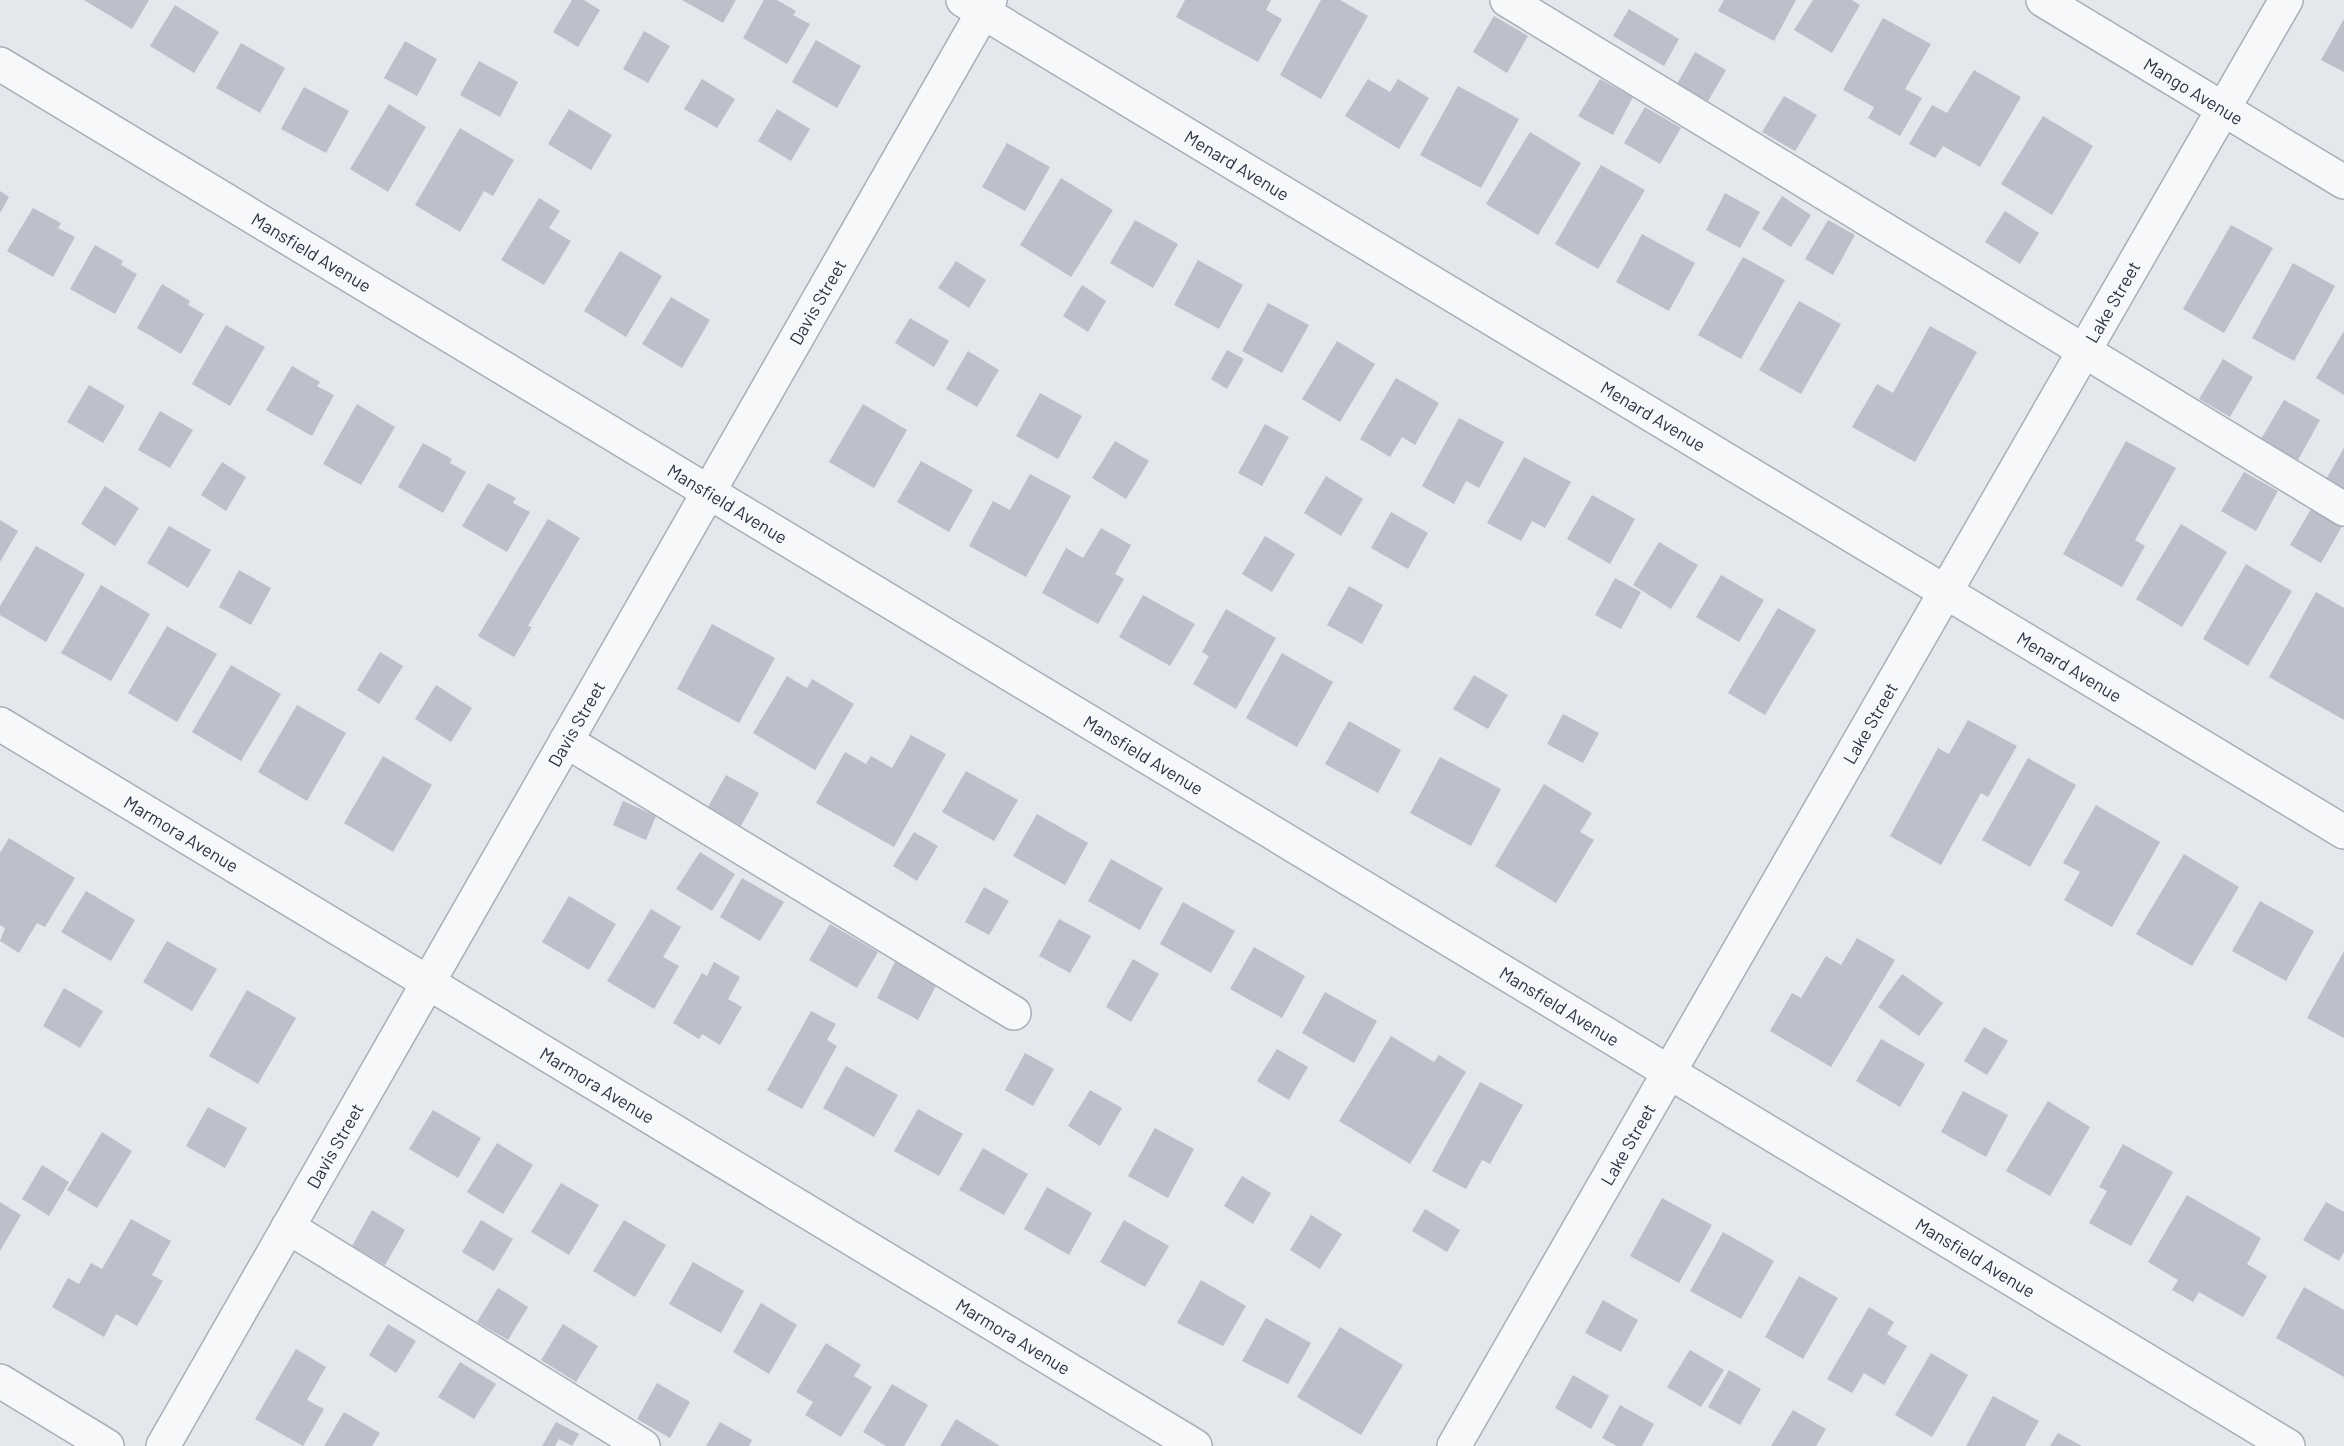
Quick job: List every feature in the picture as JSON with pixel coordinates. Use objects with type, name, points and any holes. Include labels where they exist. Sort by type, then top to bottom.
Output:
[{"type":"street","points":[[1507,0],[2344,509]]},
{"type":"street","name":"Mango Avenue","points":[[2043,0],[2344,182]]},
{"type":"street","name":"Lake Street","points":[[1454,1446],[2286,0]]},
{"type":"street","name":"Davis Street","points":[[163,1446],[709,492],[979,4]]},
{"type":"street","name":"Menard Avenue","points":[[979,4],[2344,832]]},
{"type":"street","name":"Mansfield Avenue","points":[[0,64],[2288,1446]]},
{"type":"street","name":"Marmora Avenue","points":[[0,724],[1195,1446]]},
{"type":"street","points":[[566,741],[1014,1013]]},
{"type":"street","points":[[288,1227],[643,1446]]},
{"type":"street","points":[[0,1381],[107,1446]]},
{"type":"building","points":[[84,0],[149,0],[132,29]]},
{"type":"building","points":[[572,0],[584,0],[600,10],[578,47],[553,32]]},
{"type":"building","points":[[682,0],[736,0],[723,23]]},
{"type":"building","points":[[764,0],[777,0],[796,11],[793,15],[810,24],[787,64],[743,38]]},
{"type":"building","points":[[1185,0],[1271,0],[1266,10],[1282,19],[1258,62],[1176,17]]},
{"type":"building","points":[[1321,0],[1340,0],[1368,16],[1321,99],[1280,75]]},
{"type":"building","points":[[1724,0],[1796,0],[1774,41],[1718,11]]},
{"type":"building","points":[[1813,0],[1852,0],[1860,5],[1832,53],[1794,30]]},
{"type":"building","points":[[175,5],[219,32],[194,73],[150,46]]},
{"type":"building","points":[[1629,9],[1679,39],[1664,66],[1613,36]]},
{"type":"building","points":[[1494,16],[1528,36],[1507,73],[1473,52]]},
{"type":"building","points":[[1883,18],[1931,44],[1905,89],[1922,98],[1900,136],[1868,118],[1874,107],[1843,90]]},
{"type":"building","points":[[2344,19],[2344,72],[2321,60]]},
{"type":"building","points":[[644,31],[670,46],[648,83],[623,69]]},
{"type":"building","points":[[816,40],[861,66],[837,108],[792,82]]},
{"type":"building","points":[[405,41],[437,59],[417,96],[384,78]]},
{"type":"building","points":[[241,43],[285,68],[260,113],[216,88]]},
{"type":"building","points":[[1695,52],[1726,70],[1708,101],[1677,84]]},
{"type":"building","points":[[479,61],[518,82],[500,117],[460,95]]},
{"type":"building","points":[[1974,70],[2021,97],[1980,167],[1943,146],[1935,158],[1909,144],[1932,105],[1947,113]]},
{"type":"building","points":[[702,79],[735,99],[717,128],[684,109]]},
{"type":"building","points":[[1368,79],[1390,92],[1398,79],[1429,98],[1399,149],[1345,116]]},
{"type":"building","points":[[1600,79],[1633,97],[1613,135],[1578,116]]},
{"type":"building","points":[[1458,86],[1519,119],[1481,188],[1420,155]]},
{"type":"building","points":[[304,87],[349,111],[326,153],[281,129]]},
{"type":"building","points":[[1784,96],[1817,115],[1795,151],[1762,132]]},
{"type":"building","points":[[389,104],[426,127],[388,192],[350,169]]},
{"type":"building","points":[[1645,107],[1681,128],[1660,164],[1624,143]]},
{"type":"building","points":[[569,109],[612,135],[591,170],[548,144]]},
{"type":"building","points":[[777,109],[810,129],[791,161],[758,141]]},
{"type":"building","points":[[2043,116],[2093,146],[2052,215],[2001,184]]},
{"type":"building","points":[[460,128],[514,160],[493,196],[484,191],[460,232],[415,205]]},
{"type":"building","points":[[1530,132],[1581,163],[1538,235],[1486,204]]},
{"type":"building","points":[[1007,143],[1050,167],[1025,211],[982,187]]},
{"type":"building","points":[[1601,165],[1645,190],[1598,269],[1555,244]]},
{"type":"building","points":[[1061,178],[1113,210],[1071,277],[1020,245]]},
{"type":"building","points":[[0,191],[9,197],[0,213]]},
{"type":"building","points":[[1725,193],[1760,212],[1740,248],[1706,230]]},
{"type":"building","points":[[1782,196],[1811,215],[1791,247],[1762,229]]},
{"type":"building","points":[[539,198],[560,211],[549,228],[571,241],[544,285],[501,260]]},
{"type":"building","points":[[33,208],[61,223],[58,228],[75,237],[53,277],[7,251]]},
{"type":"building","points":[[2005,211],[2039,233],[2020,264],[1985,242]]},
{"type":"building","points":[[1135,220],[1178,244],[1153,288],[1110,263]]},
{"type":"building","points":[[1828,220],[1855,235],[1833,275],[1805,259]]},
{"type":"building","points":[[2231,225],[2273,248],[2224,333],[2183,309]]},
{"type":"building","points":[[1642,234],[1695,263],[1669,311],[1616,282]]},
{"type":"building","points":[[95,245],[123,261],[121,265],[137,274],[115,314],[70,289]]},
{"type":"building","points":[[620,251],[662,276],[626,337],[584,311]]},
{"type":"building","points":[[1743,257],[1785,280],[1741,359],[1698,335]]},
{"type":"building","points":[[1198,260],[1243,285],[1219,329],[1174,305]]},
{"type":"building","points":[[956,261],[986,280],[969,308],[938,288]]},
{"type":"building","points":[[2293,263],[2335,286],[2294,361],[2252,338]]},
{"type":"building","points":[[162,284],[190,301],[188,305],[204,314],[181,354],[137,328]]},
{"type":"building","points":[[1082,285],[1106,301],[1088,332],[1063,316]]},
{"type":"building","points":[[671,297],[710,320],[682,368],[642,344]]},
{"type":"building","points":[[1799,301],[1841,324],[1801,394],[1759,370]]},
{"type":"building","points":[[1268,303],[1309,325],[1282,373],[1242,351]]},
{"type":"building","points":[[910,318],[949,341],[934,367],[895,343]]},
{"type":"building","points":[[226,325],[265,347],[230,406],[192,384]]},
{"type":"building","points":[[1930,326],[1977,352],[1915,462],[1852,427],[1877,384],[1893,393]]},
{"type":"building","points":[[2344,331],[2344,395],[2316,378]]},
{"type":"building","points":[[1337,341],[1375,364],[1340,422],[1302,399]]},
{"type":"building","points":[[1227,350],[1244,359],[1227,389],[1211,379]]},
{"type":"building","points":[[968,351],[999,370],[977,407],[946,389]]},
{"type":"building","points":[[2223,359],[2253,377],[2230,417],[2199,399]]},
{"type":"building","points":[[292,366],[320,382],[317,386],[334,395],[312,436],[266,410]]},
{"type":"building","points":[[1396,378],[1439,403],[1415,445],[1402,437],[1390,457],[1360,439]]},
{"type":"building","points":[[89,385],[125,406],[103,443],[67,422]]},
{"type":"building","points":[[1040,393],[1082,416],[1058,459],[1016,436]]},
{"type":"building","points":[[2284,400],[2320,420],[2298,460],[2261,439]]},
{"type":"building","points":[[357,404],[395,427],[361,485],[323,464]]},
{"type":"building","points":[[863,404],[907,430],[874,488],[829,462]]},
{"type":"building","points":[[160,411],[193,430],[170,468],[138,450]]},
{"type":"building","points":[[1459,418],[1504,442],[1479,488],[1466,481],[1454,504],[1422,486]]},
{"type":"building","points":[[1265,424],[1289,437],[1262,486],[1238,473]]},
{"type":"building","points":[[1115,441],[1149,461],[1126,499],[1092,478]]},
{"type":"building","points":[[2126,441],[2176,468],[2135,540],[2145,546],[2122,587],[2063,554]]},
{"type":"building","points":[[423,443],[452,459],[450,463],[466,472],[443,513],[398,487]]},
{"type":"building","points":[[2344,448],[2344,492],[2325,481]]},
{"type":"building","points":[[1524,457],[1571,482],[1545,528],[1532,521],[1521,541],[1487,523]]},
{"type":"building","points":[[921,461],[973,490],[949,532],[897,502]]},
{"type":"building","points":[[222,462],[246,477],[226,511],[201,495]]},
{"type":"building","points":[[2244,472],[2278,491],[2256,531],[2221,511]]},
{"type":"building","points":[[1030,474],[1071,496],[1026,577],[969,546],[993,501],[1010,510]]},
{"type":"building","points":[[1326,476],[1363,499],[1341,536],[1304,513]]},
{"type":"building","points":[[488,483],[516,498],[513,503],[530,512],[507,552],[462,526]]},
{"type":"building","points":[[105,486],[139,508],[115,546],[81,524]]},
{"type":"building","points":[[1592,495],[1635,519],[1610,564],[1567,539]]},
{"type":"building","points":[[2314,504],[2344,523],[2321,563],[2290,545]]},
{"type":"building","points":[[1391,512],[1428,533],[1408,569],[1371,548]]},
{"type":"building","points":[[548,519],[580,538],[528,626],[532,627],[514,657],[478,636]]},
{"type":"building","points":[[0,520],[18,531],[0,562]]},
{"type":"building","points":[[2181,524],[2227,552],[2182,627],[2136,599]]},
{"type":"building","points":[[169,526],[211,550],[188,588],[147,563]]},
{"type":"building","points":[[1101,528],[1131,545],[1115,574],[1124,579],[1098,624],[1042,593],[1066,548],[1083,558]]},
{"type":"building","points":[[1265,536],[1295,554],[1272,592],[1242,574]]},
{"type":"building","points":[[1659,542],[1698,565],[1671,609],[1633,585]]},
{"type":"building","points":[[36,546],[85,574],[46,642],[0,615],[0,606]]},
{"type":"building","points":[[2246,564],[2292,591],[2248,666],[2203,639]]},
{"type":"building","points":[[239,570],[271,588],[251,625],[219,607]]},
{"type":"building","points":[[1721,575],[1764,600],[1739,642],[1696,617]]},
{"type":"building","points":[[1615,578],[1641,592],[1621,629],[1595,615]]},
{"type":"building","points":[[101,585],[150,614],[111,681],[61,653]]},
{"type":"building","points":[[1349,586],[1383,605],[1362,644],[1327,625]]},
{"type":"building","points":[[2316,592],[2344,608],[2344,720],[2269,677]]},
{"type":"building","points":[[1143,595],[1195,624],[1170,666],[1119,637]]},
{"type":"building","points":[[1778,608],[1816,630],[1765,715],[1728,693]]},
{"type":"building","points":[[1226,609],[1276,638],[1236,709],[1193,684],[1209,656],[1202,652]]},
{"type":"building","points":[[712,624],[775,658],[739,723],[677,689]]},
{"type":"building","points":[[167,626],[217,654],[177,722],[128,693]]},
{"type":"building","points":[[380,652],[403,666],[379,704],[357,690]]},
{"type":"building","points":[[1282,653],[1333,682],[1297,747],[1246,718]]},
{"type":"building","points":[[231,665],[281,694],[241,761],[192,732]]},
{"type":"building","points":[[1474,675],[1508,695],[1488,729],[1453,709]]},
{"type":"building","points":[[787,676],[807,688],[812,679],[854,704],[815,770],[753,733]]},
{"type":"building","points":[[436,685],[472,708],[451,742],[415,719]]},
{"type":"building","points":[[297,705],[346,733],[307,801],[258,772]]},
{"type":"building","points":[[1563,714],[1599,733],[1583,763],[1547,744]]},
{"type":"building","points":[[1968,720],[2017,746],[1988,797],[1981,793],[1941,865],[1890,836],[1938,748],[1949,754]]},
{"type":"building","points":[[1349,721],[1401,750],[1378,793],[1325,764]]},
{"type":"building","points":[[911,735],[946,754],[894,847],[816,803],[845,752],[866,764],[871,756],[892,768]]},
{"type":"building","points":[[383,756],[432,785],[393,852],[344,823]]},
{"type":"building","points":[[1440,757],[1501,789],[1471,846],[1410,813]]},
{"type":"building","points":[[2028,758],[2076,785],[2030,867],[1982,840]]},
{"type":"building","points":[[966,771],[1018,800],[994,841],[942,812]]},
{"type":"building","points":[[726,775],[759,793],[741,826],[708,807]]},
{"type":"building","points":[[1544,784],[1592,813],[1580,832],[1594,840],[1556,903],[1495,866]]},
{"type":"building","points":[[623,801],[656,816],[646,840],[613,825]]},
{"type":"building","points":[[2096,805],[2160,842],[2112,927],[2064,900],[2080,872],[2063,863]]},
{"type":"building","points":[[1037,814],[1088,843],[1065,885],[1013,856]]},
{"type":"building","points":[[914,832],[938,846],[917,881],[893,866]]},
{"type":"building","points":[[9,838],[75,878],[45,927],[37,923],[19,953],[0,941],[5,928],[0,925],[0,853]]},
{"type":"building","points":[[700,852],[735,874],[712,911],[676,889]]},
{"type":"building","points":[[2184,854],[2239,887],[2192,966],[2136,934]]},
{"type":"building","points":[[1111,859],[1163,888],[1140,930],[1088,901]]},
{"type":"building","points":[[742,878],[784,902],[760,941],[720,917]]},
{"type":"building","points":[[984,887],[1009,901],[989,935],[965,922]]},
{"type":"building","points":[[86,891],[135,920],[111,961],[61,932]]},
{"type":"building","points":[[569,896],[616,924],[589,970],[542,942]]},
{"type":"building","points":[[2260,901],[2314,931],[2286,981],[2232,951]]},
{"type":"building","points":[[1183,902],[1235,931],[1211,973],[1160,944]]},
{"type":"building","points":[[651,909],[681,927],[663,957],[679,966],[654,1009],[607,981]]},
{"type":"building","points":[[1059,919],[1091,936],[1070,973],[1039,956]]},
{"type":"building","points":[[830,924],[878,952],[857,988],[809,960]]},
{"type":"building","points":[[1857,938],[1895,960],[1831,1067],[1770,1031],[1792,993],[1801,998],[1826,956],[1841,965]]},
{"type":"building","points":[[167,941],[217,969],[192,1011],[143,982]]},
{"type":"building","points":[[1254,947],[1305,976],[1282,1018],[1230,989]]},
{"type":"building","points":[[2344,951],[2344,1038],[2307,1018]]},
{"type":"building","points":[[1133,959],[1159,974],[1131,1022],[1106,1007]]},
{"type":"building","points":[[714,962],[740,977],[728,999],[742,1007],[720,1045],[702,1034],[699,1039],[673,1023],[702,973],[707,976]]},
{"type":"building","points":[[895,962],[937,984],[918,1020],[877,998]]},
{"type":"building","points":[[1902,974],[1943,1003],[1919,1036],[1878,1007]]},
{"type":"building","points":[[64,988],[103,1011],[80,1048],[43,1026]]},
{"type":"building","points":[[247,990],[296,1018],[258,1084],[209,1056]]},
{"type":"building","points":[[1325,992],[1377,1021],[1354,1063],[1302,1033]]},
{"type":"building","points":[[811,1011],[836,1024],[827,1040],[837,1046],[802,1109],[767,1090]]},
{"type":"building","points":[[1984,1027],[2008,1041],[1987,1075],[1964,1061]]},
{"type":"building","points":[[1391,1036],[1434,1062],[1439,1055],[1466,1072],[1410,1164],[1339,1121]]},
{"type":"building","points":[[1881,1039],[1925,1064],[1900,1107],[1856,1081]]},
{"type":"building","points":[[1277,1049],[1308,1067],[1289,1100],[1257,1081]]},
{"type":"building","points":[[1025,1053],[1054,1069],[1033,1106],[1005,1090]]},
{"type":"building","points":[[846,1066],[898,1095],[874,1137],[823,1108]]},
{"type":"building","points":[[1480,1082],[1523,1105],[1490,1164],[1482,1160],[1466,1189],[1432,1171]]},
{"type":"building","points":[[1090,1090],[1122,1108],[1100,1146],[1068,1126]]},
{"type":"building","points":[[1963,1091],[2008,1115],[1986,1157],[1941,1132]]},
{"type":"building","points":[[2048,1101],[2090,1127],[2050,1196],[2006,1171]]},
{"type":"building","points":[[208,1107],[247,1128],[225,1168],[186,1146]]},
{"type":"building","points":[[918,1109],[963,1134],[939,1176],[894,1151]]},
{"type":"building","points":[[433,1110],[481,1138],[458,1178],[409,1149]]},
{"type":"building","points":[[1155,1128],[1194,1149],[1168,1198],[1128,1176]]},
{"type":"building","points":[[102,1132],[132,1151],[97,1208],[67,1190]]},
{"type":"building","points":[[497,1143],[533,1165],[503,1214],[467,1192]]},
{"type":"building","points":[[2123,1144],[2173,1172],[2131,1246],[2089,1223],[2107,1191],[2099,1187]]},
{"type":"building","points":[[983,1148],[1028,1174],[1004,1215],[959,1190]]},
{"type":"building","points":[[42,1165],[69,1182],[49,1216],[22,1199]]},
{"type":"building","points":[[1242,1176],[1271,1193],[1253,1224],[1224,1206]]},
{"type":"building","points":[[561,1183],[599,1205],[569,1255],[531,1232]]},
{"type":"building","points":[[1047,1187],[1092,1213],[1069,1255],[1024,1229]]},
{"type":"building","points":[[2187,1195],[2261,1238],[2247,1264],[2267,1276],[2243,1317],[2199,1292],[2193,1302],[2172,1290],[2178,1280],[2148,1262]]},
{"type":"building","points":[[1662,1198],[1712,1225],[1679,1283],[1630,1256]]},
{"type":"building","points":[[0,1202],[21,1215],[0,1251]]},
{"type":"building","points":[[2326,1202],[2344,1212],[2344,1252],[2339,1261],[2303,1240]]},
{"type":"building","points":[[1425,1209],[1460,1230],[1447,1252],[1412,1231]]},
{"type":"building","points":[[372,1210],[405,1230],[385,1265],[352,1246]]},
{"type":"building","points":[[1311,1215],[1342,1234],[1320,1269],[1290,1250]]},
{"type":"building","points":[[131,1219],[171,1241],[152,1275],[163,1281],[137,1326],[116,1314],[104,1337],[52,1307],[68,1278],[79,1284],[91,1263],[102,1269]]},
{"type":"building","points":[[481,1220],[513,1239],[494,1271],[462,1252]]},
{"type":"building","points":[[624,1220],[666,1245],[635,1297],[593,1271]]},
{"type":"building","points":[[1124,1220],[1169,1246],[1145,1287],[1100,1262]]},
{"type":"building","points":[[1723,1232],[1774,1261],[1741,1319],[1690,1291]]},
{"type":"building","points":[[693,1262],[744,1291],[721,1333],[669,1304]]},
{"type":"building","points":[[1799,1276],[1838,1298],[1803,1359],[1765,1337]]},
{"type":"building","points":[[1201,1280],[1246,1306],[1223,1346],[1177,1323]]},
{"type":"building","points":[[2304,1287],[2344,1310],[2344,1377],[2276,1338]]},
{"type":"building","points":[[498,1288],[528,1307],[508,1340],[477,1322]]},
{"type":"building","points":[[1603,1300],[1638,1320],[1621,1352],[1585,1333]]},
{"type":"building","points":[[761,1303],[797,1325],[769,1374],[733,1352]]},
{"type":"building","points":[[1869,1307],[1894,1322],[1887,1334],[1907,1346],[1884,1385],[1864,1373],[1852,1393],[1827,1379]]},
{"type":"building","points":[[1266,1318],[1311,1343],[1288,1384],[1242,1361]]},
{"type":"building","points":[[388,1324],[416,1341],[396,1373],[369,1355]]},
{"type":"building","points":[[563,1324],[598,1346],[576,1382],[541,1360]]},
{"type":"building","points":[[1340,1327],[1403,1365],[1361,1435],[1297,1397]]},
{"type":"building","points":[[826,1343],[861,1365],[854,1376],[872,1387],[841,1437],[805,1415],[813,1402],[796,1392]]},
{"type":"building","points":[[296,1349],[326,1367],[307,1400],[324,1409],[303,1446],[255,1419]]},
{"type":"building","points":[[1690,1350],[1724,1370],[1701,1407],[1667,1387]]},
{"type":"building","points":[[1931,1353],[1968,1375],[1932,1437],[1895,1415]]},
{"type":"building","points":[[460,1362],[496,1384],[474,1419],[438,1397]]},
{"type":"building","points":[[1729,1370],[1761,1389],[1740,1425],[1708,1407]]},
{"type":"building","points":[[1573,1375],[1609,1396],[1591,1429],[1555,1408]]},
{"type":"building","points":[[657,1383],[690,1402],[670,1438],[637,1419]]},
{"type":"building","points":[[892,1384],[928,1405],[904,1446],[886,1446],[863,1432]]},
{"type":"building","points":[[1993,1396],[2039,1421],[2025,1446],[1966,1446]]},
{"type":"building","points":[[1620,1405],[1654,1424],[1642,1446],[1617,1446],[1602,1438]]},
{"type":"building","points":[[1793,1410],[1826,1429],[1816,1446],[1771,1446]]},
{"type":"building","points":[[344,1412],[380,1433],[372,1446],[324,1446]]},
{"type":"building","points":[[956,1419],[1000,1446],[940,1446]]},
{"type":"building","points":[[556,1422],[579,1434],[572,1446],[559,1439],[555,1446],[542,1446]]},
{"type":"building","points":[[720,1422],[752,1440],[749,1446],[706,1446]]},
{"type":"building","points":[[2058,1433],[2082,1446],[2050,1446]]}]
